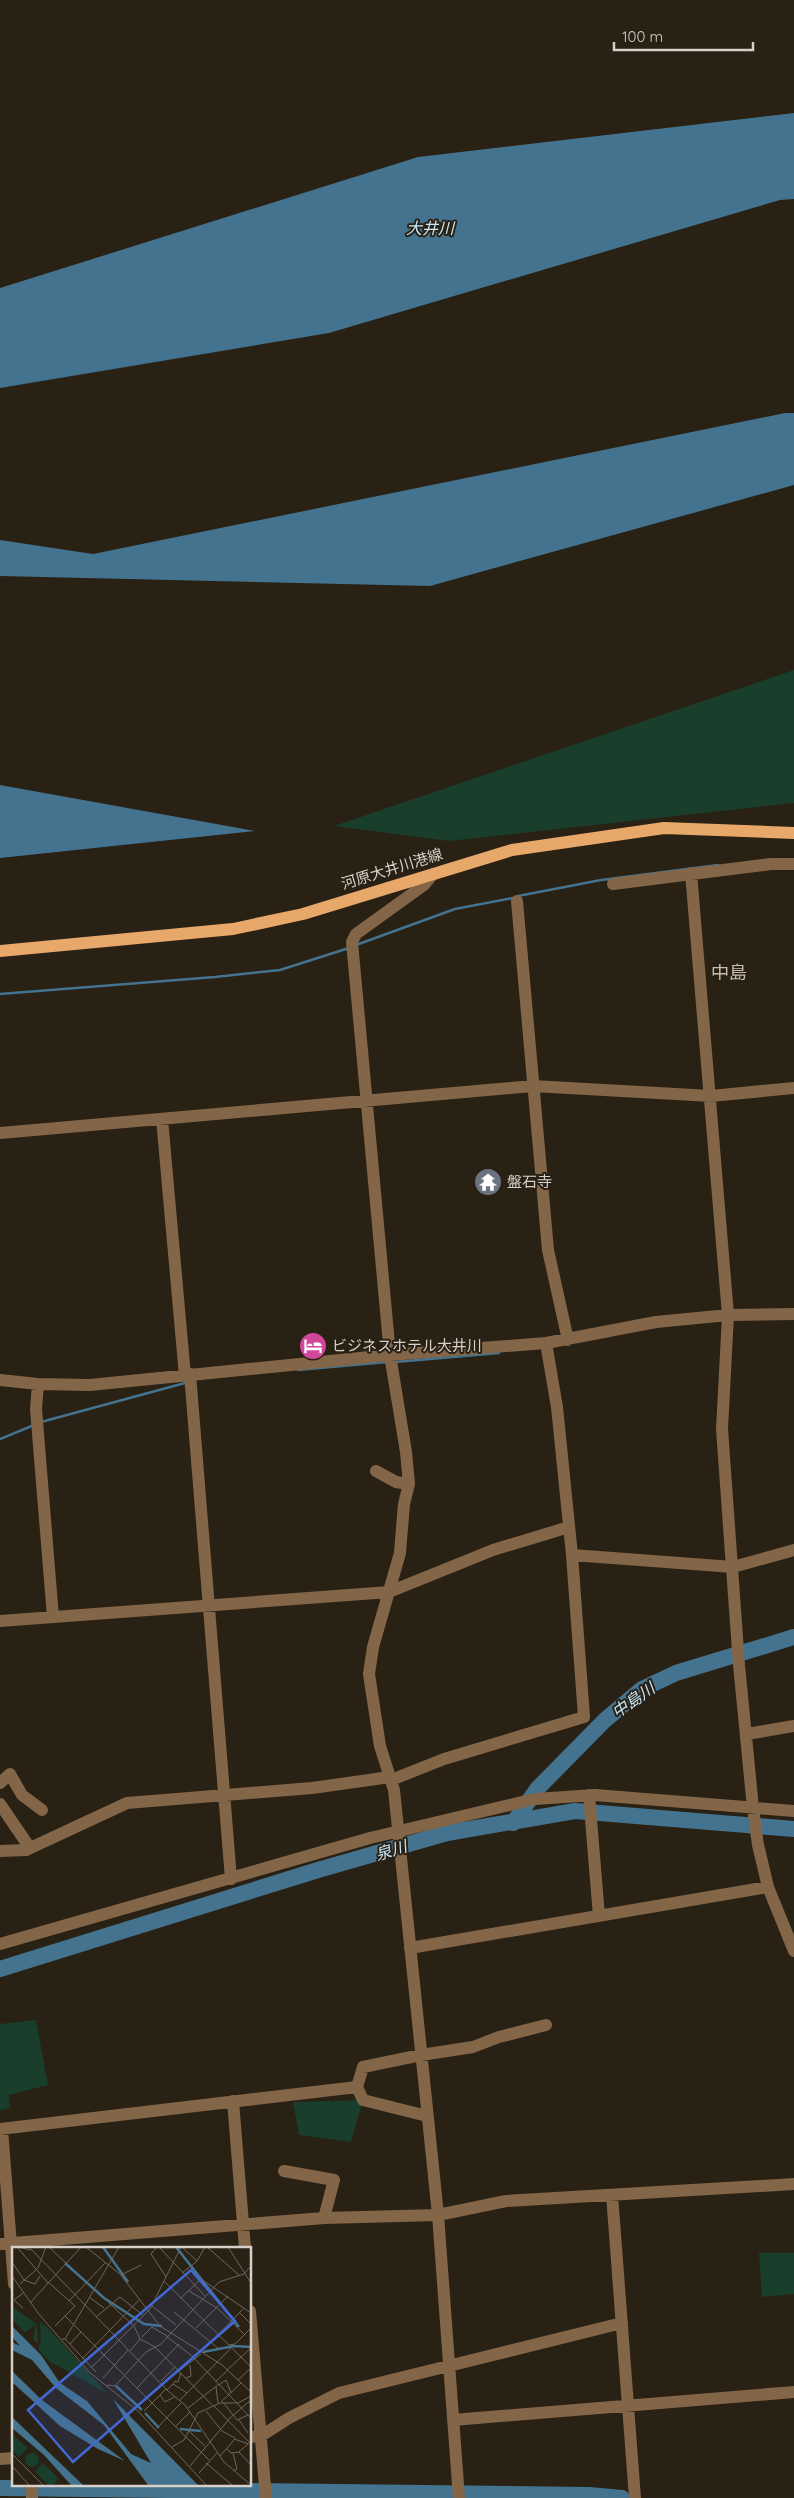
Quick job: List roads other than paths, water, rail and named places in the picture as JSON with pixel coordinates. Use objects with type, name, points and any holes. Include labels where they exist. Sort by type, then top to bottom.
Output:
[{"type":"main road","name":"河原大井川港線","points":[[0,951],[233,929],[303,914],[512,850],[664,828],[794,833]]},
{"type":"street","points":[[613,884],[771,864],[794,864]]},
{"type":"street","points":[[691,873],[728,1315],[722,1429],[739,1665],[747,1734],[752,1808],[768,1887],[794,1951]]},
{"type":"street","points":[[433,874],[424,885],[356,934],[352,947],[391,1360],[406,1452],[409,1484],[404,1504],[400,1553],[373,1647],[369,1674],[371,1702],[380,1746],[390,1778],[398,1831],[438,2215],[459,2498]]},
{"type":"street","points":[[517,901],[548,1250],[568,1340]]},
{"type":"street","points":[[0,1134],[533,1086],[711,1096],[794,1088]]},
{"type":"street","points":[[162,1119],[189,1378],[231,1879]]},
{"type":"street","points":[[0,1380],[38,1384],[90,1385],[189,1378],[391,1360],[546,1343],[656,1322],[728,1315],[794,1314]]},
{"type":"street","points":[[0,1851],[30,1848],[126,1803],[312,1788],[390,1778],[444,1759],[584,1717],[572,1555],[557,1407],[546,1343]]},
{"type":"street","points":[[38,1384],[38,1423],[53,1618]]},
{"type":"street","points":[[376,1471],[396,1482],[409,1484]]},
{"type":"street","points":[[0,1621],[390,1592],[493,1550],[569,1527]]},
{"type":"street","points":[[572,1555],[733,1567],[794,1550]]},
{"type":"street","points":[[747,1734],[794,1726]]},
{"type":"street","points":[[0,1783],[10,1774],[22,1795],[42,1810]]},
{"type":"street","points":[[589,1796],[599,1916]]},
{"type":"street","points":[[0,1944],[398,1831],[535,1799],[589,1796],[794,1811]]},
{"type":"street","points":[[0,1804],[30,1848]]},
{"type":"street","points":[[410,1948],[768,1887]]},
{"type":"street","points":[[427,2116],[364,2100],[357,2087],[363,2067],[473,2047],[499,2037],[546,2025]]},
{"type":"street","points":[[12,2275],[5,2244],[1,2129],[357,2087]]},
{"type":"street","points":[[233,2101],[245,2247]]},
{"type":"street","points":[[284,2171],[334,2180],[324,2218]]},
{"type":"street","points":[[5,2244],[324,2218],[438,2215],[506,2201],[794,2184]]},
{"type":"street","points":[[612,2194],[636,2496]]},
{"type":"street","points":[[255,2437],[339,2393],[622,2323]]},
{"type":"street","points":[[251,2336],[255,2437],[265,2492]]},
{"type":"street","points":[[453,2420],[794,2392]]},
{"type":"water","name":"大井川","points":[[794,113],[794,199],[780,200],[329,333],[0,388],[0,288],[418,157]]},
{"type":"water","points":[[785,413],[794,413],[794,485],[430,586],[0,576],[0,540],[93,554]]},
{"type":"water","points":[[0,785],[255,831],[0,858]]},
{"type":"waterway","points":[[518,896],[601,880],[718,865]]},
{"type":"waterway","points":[[356,945],[455,909],[513,898]]},
{"type":"waterway","points":[[0,994],[280,970],[349,948]]},
{"type":"waterway","points":[[395,1362],[499,1353]]},
{"type":"waterway","points":[[298,1370],[387,1362]]},
{"type":"waterway","points":[[41,1422],[185,1383]]},
{"type":"waterway","points":[[0,1439],[34,1425]]},
{"type":"waterway","name":"中島川","points":[[513,1823],[538,1788],[605,1720],[642,1689],[676,1673],[794,1637]]},
{"type":"waterway","name":"泉川","points":[[0,1969],[318,1870],[447,1833],[575,1811],[794,1829]]},
{"type":"waterway","points":[[0,2488],[589,2495],[622,2498]]},
{"type":"place","name":"盤石寺","points":[[488,1182]]},
{"type":"place","name":"ビジネスホテル大井川","points":[[313,1346]]},
{"type":"district","name":"中島","points":[[729,973]]}]
